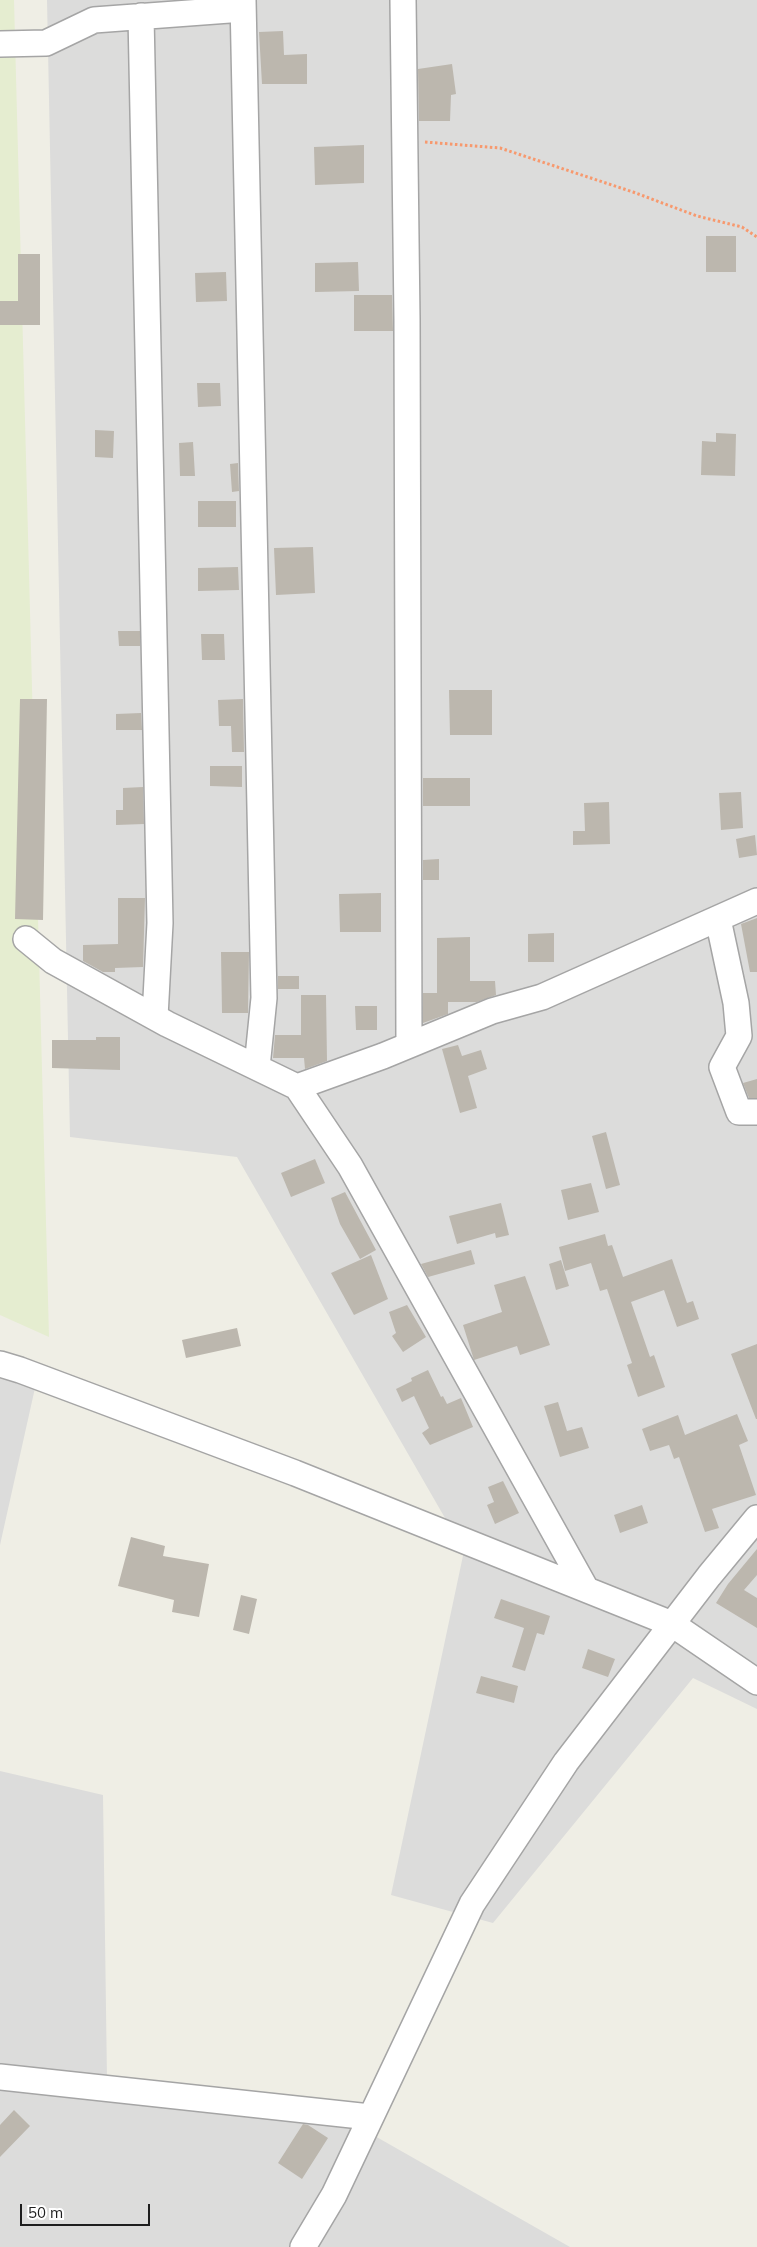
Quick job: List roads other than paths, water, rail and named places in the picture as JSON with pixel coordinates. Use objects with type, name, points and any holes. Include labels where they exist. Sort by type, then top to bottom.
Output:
[{"type":"street","points":[[403,0],[409,1045]]},
{"type":"street","points":[[0,44],[46,43],[94,20],[243,4],[264,998],[257,1067]]},
{"type":"street","points":[[141,16],[160,923],[155,1017]]},
{"type":"street","points":[[297,1087],[409,1045],[492,1011],[542,997],[757,901]]},
{"type":"street","points":[[718,919],[736,1002],[739,1036],[722,1067],[739,1112],[757,1112]]},
{"type":"street","points":[[26,939],[53,961],[155,1017],[297,1087],[350,1166],[586,1590]]},
{"type":"street","points":[[0,1364],[295,1473],[672,1624],[757,1682]]},
{"type":"street","points":[[303,2247],[334,2195],[472,1904],[566,1762],[672,1624],[757,1518]]},
{"type":"street","points":[[0,2077],[370,2117]]}]
